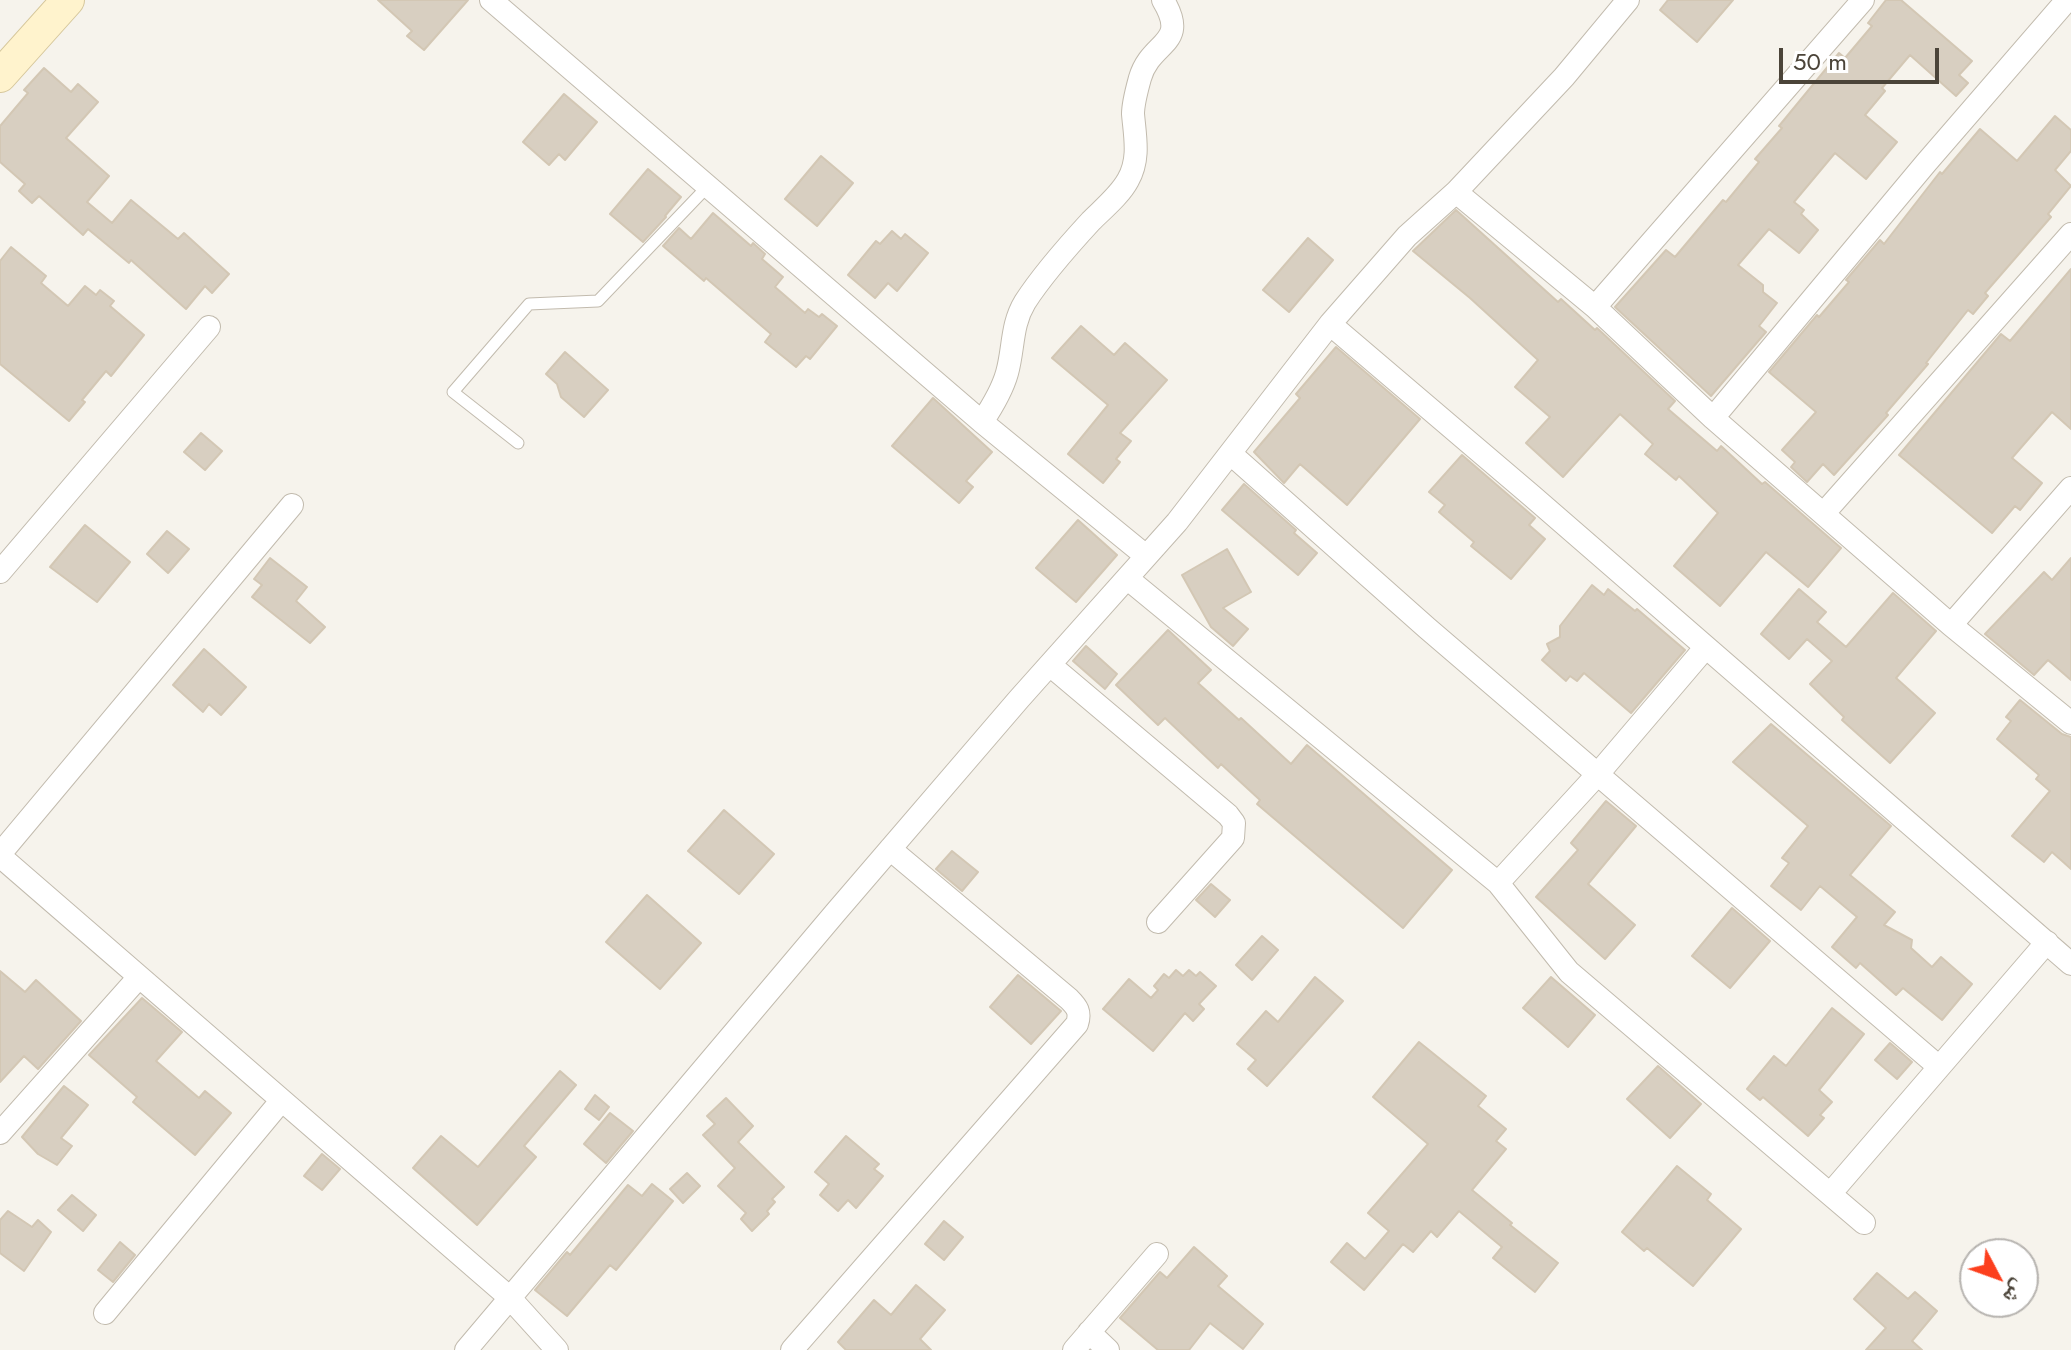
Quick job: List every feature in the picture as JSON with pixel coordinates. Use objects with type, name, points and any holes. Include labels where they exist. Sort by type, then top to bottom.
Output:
[{"type":"main road","points":[[0,76],[68,0]]},
{"type":"street","points":[[491,0],[982,422],[1146,556]]},
{"type":"street","points":[[982,422],[1007,373],[1014,324],[1025,302],[1067,249],[1129,180],[1136,155],[1133,110],[1141,75],[1157,50],[1171,36],[1175,26],[1163,0]]},
{"type":"street","points":[[466,1350],[890,849],[1128,579],[1231,454],[1330,324],[1407,236],[1456,192],[1564,77],[1628,0]]},
{"type":"street","points":[[1595,307],[1863,0]]},
{"type":"street","points":[[1713,418],[2067,0]]},
{"type":"street","points":[[1456,192],[1595,307],[1713,418],[1951,625],[2071,723]]},
{"type":"street","points":[[1824,513],[2071,234]]},
{"type":"street","points":[[1330,324],[2071,964]]},
{"type":"street","points":[[0,572],[209,327]]},
{"type":"street","points":[[1231,454],[1597,775],[1938,1066]]},
{"type":"street","points":[[1951,625],[2071,488]]},
{"type":"street","points":[[292,505],[0,855],[509,1297],[557,1350]]},
{"type":"street","points":[[1128,579],[1498,883],[1569,972],[1864,1223]]},
{"type":"street","points":[[1498,883],[1597,775],[1706,647]]},
{"type":"street","points":[[1050,665],[1234,823],[1233,838],[1158,922]]},
{"type":"street","points":[[792,1350],[1077,1024],[1080,1016],[1078,1008],[1069,999],[890,849]]},
{"type":"street","points":[[1830,1194],[2047,942]]},
{"type":"street","points":[[0,1133],[139,977]]},
{"type":"street","points":[[105,1313],[281,1101]]},
{"type":"street","points":[[1074,1350],[1157,1254]]},
{"type":"street","points":[[1089,1332],[1108,1350]]},
{"type":"lane","points":[[518,443],[453,392],[529,304],[598,301],[708,185]]},
{"type":"building","points":[[378,0],[468,0],[424,50],[407,36],[412,31]]},
{"type":"building","points":[[1668,0],[1733,0],[1697,42],[1660,10]]},
{"type":"building","points":[[1886,0],[1901,0],[1972,61],[1959,75],[1968,83],[1956,96],[1910,55],[1882,88],[1885,91],[1865,115],[1897,142],[1866,179],[1835,153],[1794,202],[1804,210],[1801,214],[1818,230],[1799,253],[1769,229],[1738,265],[1763,285],[1763,292],[1777,303],[1759,326],[1766,332],[1711,396],[1615,307],[1666,250],[1675,257],[1723,200],[1726,202],[1759,162],[1755,159],[1782,128],[1779,126],[1839,53],[1845,58],[1872,26],[1868,23]]},
{"type":"building","points":[[44,68],[71,92],[78,84],[98,102],[66,138],[109,176],[87,202],[112,223],[131,200],[178,239],[184,233],[229,274],[212,293],[205,286],[186,309],[131,260],[129,263],[88,229],[83,235],[39,196],[32,203],[19,191],[25,184],[0,162],[0,126],[28,93],[24,90]]},
{"type":"building","points":[[564,94],[597,122],[565,160],[559,154],[549,165],[523,142]]},
{"type":"building","points":[[2055,116],[2071,130],[2071,151],[2055,170],[2071,186],[2048,214],[2051,217],[1985,293],[1988,296],[1973,314],[1968,310],[1886,413],[1888,415],[1834,475],[1823,464],[1807,482],[1791,467],[1795,462],[1782,450],[1816,412],[1769,372],[1849,282],[1846,280],[1880,240],[1884,244],[1940,172],[1942,174],[1980,129],[2017,161]]},
{"type":"building","points":[[821,156],[853,183],[817,226],[785,199]]},
{"type":"building","points":[[648,169],[681,197],[643,242],[610,214]]},
{"type":"building","points":[[1456,210],[1558,302],[1561,299],[1595,330],[1597,328],[1675,401],[1668,409],[1717,451],[1721,446],[1762,484],[1765,482],[1841,548],[1808,587],[1766,552],[1720,606],[1674,566],[1718,513],[1679,476],[1676,480],[1645,454],[1653,444],[1620,414],[1563,477],[1526,443],[1550,417],[1515,387],[1538,360],[1413,251]]},
{"type":"building","points":[[713,213],[765,254],[762,259],[783,277],[775,287],[805,313],[808,309],[819,317],[822,314],[837,326],[810,359],[806,356],[796,367],[765,342],[771,334],[663,246],[679,228],[691,239]]},
{"type":"building","points":[[892,231],[901,239],[905,234],[928,253],[897,291],[888,283],[875,298],[848,275],[876,241],[880,244]]},
{"type":"building","points":[[1308,238],[1333,260],[1289,312],[1263,290]]},
{"type":"building","points":[[11,247],[46,276],[41,283],[68,306],[85,286],[96,295],[100,290],[114,301],[110,306],[144,335],[111,376],[106,371],[69,421],[0,364],[0,261]]},
{"type":"building","points":[[2071,269],[2071,429],[2052,412],[2012,458],[2042,483],[2020,510],[2015,506],[1992,533],[1899,455],[2001,334],[2010,341]]},
{"type":"building","points":[[1081,326],[1114,355],[1125,343],[1167,380],[1120,433],[1131,441],[1116,459],[1120,462],[1103,483],[1068,454],[1108,405],[1052,358]]},
{"type":"building","points":[[1336,347],[1420,419],[1347,505],[1300,464],[1284,483],[1254,452],[1300,398],[1296,394]]},
{"type":"building","points":[[565,352],[608,390],[584,417],[561,397],[557,384],[546,374]]},
{"type":"building","points":[[933,398],[992,452],[966,481],[973,487],[959,503],[892,446]]},
{"type":"building","points":[[201,433],[222,451],[205,470],[184,452]]},
{"type":"building","points":[[1462,455],[1535,518],[1529,525],[1545,539],[1511,579],[1471,546],[1474,542],[1439,512],[1445,505],[1429,492]]},
{"type":"building","points":[[1244,484],[1317,553],[1298,575],[1222,510]]},
{"type":"building","points":[[1078,520],[1117,555],[1076,602],[1036,568]]},
{"type":"building","points":[[85,525],[130,562],[97,602],[50,567]]},
{"type":"building","points":[[167,531],[189,549],[168,573],[147,554]]},
{"type":"building","points":[[1227,549],[1251,592],[1223,608],[1248,629],[1233,646],[1211,627],[1182,575]]},
{"type":"building","points":[[270,558],[307,587],[296,601],[325,627],[310,643],[252,597],[262,585],[254,579]]},
{"type":"building","points":[[2071,558],[2071,680],[2048,660],[2034,675],[1985,634],[2044,572],[2052,580]]},
{"type":"building","points":[[1592,585],[1604,595],[1608,589],[1635,611],[1637,609],[1685,650],[1631,713],[1584,673],[1577,681],[1570,676],[1566,681],[1542,660],[1550,651],[1547,644],[1560,637],[1560,626]]},
{"type":"building","points":[[1799,589],[1826,612],[1817,622],[1846,647],[1893,593],[1936,631],[1896,678],[1935,713],[1890,763],[1842,720],[1844,717],[1810,684],[1832,661],[1807,639],[1789,659],[1761,634]]},
{"type":"building","points":[[1168,630],[1211,670],[1198,683],[1291,764],[1307,745],[1452,870],[1403,928],[1257,804],[1260,800],[1221,764],[1218,768],[1165,718],[1158,725],[1116,685]]},
{"type":"building","points":[[1086,646],[1117,674],[1105,689],[1073,661]]},
{"type":"building","points":[[204,649],[246,687],[221,715],[209,704],[203,712],[173,685]]},
{"type":"building","points":[[2020,700],[2062,734],[2071,737],[2071,869],[2052,852],[2044,862],[2012,836],[2050,791],[2036,779],[2039,775],[1997,739],[2011,721],[2006,717]]},
{"type":"building","points":[[1771,724],[1891,826],[1850,875],[1895,912],[1884,925],[1912,940],[1911,948],[1932,967],[1941,957],[1972,984],[1942,1020],[1903,988],[1896,995],[1860,963],[1856,968],[1832,947],[1857,917],[1820,886],[1801,910],[1771,886],[1789,863],[1782,858],[1808,826],[1733,762]]},
{"type":"building","points":[[1606,801],[1636,826],[1588,884],[1635,925],[1605,959],[1536,897],[1578,850],[1571,843]]},
{"type":"building","points":[[724,810],[774,854],[739,894],[688,851]]},
{"type":"building","points":[[952,851],[978,872],[962,891],[936,869]]},
{"type":"building","points":[[1211,884],[1230,900],[1215,917],[1196,900]]},
{"type":"building","points":[[647,895],[701,943],[660,989],[606,942]]},
{"type":"building","points":[[1732,908],[1770,941],[1730,988],[1692,956]]},
{"type":"building","points":[[1262,936],[1278,950],[1252,980],[1236,965]]},
{"type":"building","points":[[1176,970],[1183,976],[1189,970],[1196,976],[1200,972],[1216,986],[1199,1004],[1204,1009],[1193,1021],[1185,1013],[1153,1051],[1103,1009],[1129,979],[1151,998],[1158,990],[1154,986],[1164,974],[1169,978]]},
{"type":"building","points":[[0,971],[25,992],[36,980],[81,1021],[38,1069],[24,1056],[0,1082]]},
{"type":"building","points":[[1018,975],[1061,1011],[1031,1044],[990,1007]]},
{"type":"building","points":[[1315,977],[1343,1001],[1267,1086],[1248,1069],[1256,1060],[1237,1044],[1266,1011],[1278,1022]]},
{"type":"building","points":[[1551,977],[1595,1015],[1568,1047],[1523,1008]]},
{"type":"building","points":[[142,998],[182,1032],[156,1061],[199,1098],[205,1091],[231,1113],[195,1155],[133,1102],[137,1097],[89,1055]]},
{"type":"building","points":[[1832,1008],[1864,1034],[1819,1090],[1832,1102],[1820,1115],[1824,1118],[1808,1136],[1763,1097],[1760,1100],[1747,1089],[1774,1056],[1786,1066]]},
{"type":"building","points":[[1419,1042],[1486,1096],[1478,1106],[1506,1129],[1496,1141],[1506,1149],[1472,1190],[1558,1263],[1535,1292],[1493,1258],[1502,1247],[1459,1211],[1437,1237],[1431,1231],[1413,1252],[1403,1244],[1364,1290],[1331,1262],[1347,1243],[1365,1259],[1389,1231],[1368,1213],[1428,1144],[1373,1097]]},
{"type":"building","points":[[1890,1043],[1912,1062],[1897,1079],[1875,1060]]},
{"type":"building","points":[[1658,1066],[1701,1104],[1670,1138],[1627,1099]]},
{"type":"building","points":[[560,1071],[576,1085],[524,1146],[536,1157],[477,1225],[413,1168],[441,1136],[478,1167]]},
{"type":"building","points":[[64,1086],[88,1105],[61,1138],[72,1146],[57,1165],[38,1154],[22,1137]]},
{"type":"building","points":[[595,1095],[609,1107],[599,1120],[585,1109]]},
{"type":"building","points":[[726,1098],[753,1126],[738,1142],[784,1187],[772,1199],[775,1202],[767,1211],[769,1214],[752,1231],[741,1219],[746,1213],[718,1186],[735,1168],[703,1135],[715,1124],[707,1116]]},
{"type":"building","points":[[610,1113],[633,1131],[606,1163],[584,1144]]},
{"type":"building","points":[[846,1136],[879,1164],[874,1169],[883,1176],[856,1208],[848,1200],[838,1211],[820,1195],[829,1184],[815,1172]]},
{"type":"building","points":[[322,1154],[340,1169],[322,1190],[304,1176]]},
{"type":"building","points":[[1677,1166],[1711,1194],[1707,1200],[1741,1229],[1693,1286],[1622,1232]]},
{"type":"building","points":[[687,1173],[700,1186],[683,1203],[670,1189]]},
{"type":"building","points":[[652,1184],[673,1201],[616,1270],[610,1265],[567,1316],[535,1290],[567,1252],[570,1255],[628,1185],[642,1196]]},
{"type":"building","points":[[72,1195],[96,1215],[83,1231],[58,1210]]},
{"type":"building","points":[[8,1211],[32,1227],[38,1220],[51,1232],[24,1271],[0,1253],[0,1220]]},
{"type":"building","points":[[944,1221],[963,1237],[944,1260],[925,1244]]},
{"type":"building","points":[[120,1242],[135,1255],[113,1282],[98,1270]]},
{"type":"building","points":[[1194,1247],[1227,1276],[1218,1286],[1263,1324],[1243,1349],[1210,1323],[1189,1350],[1158,1350],[1120,1318],[1160,1272],[1167,1278]]},
{"type":"building","points":[[1877,1273],[1908,1299],[1915,1292],[1937,1311],[1912,1341],[1922,1350],[1866,1350],[1886,1328],[1854,1299]]},
{"type":"building","points":[[916,1285],[945,1310],[920,1339],[931,1350],[846,1350],[838,1342],[874,1300],[891,1315]]}]
